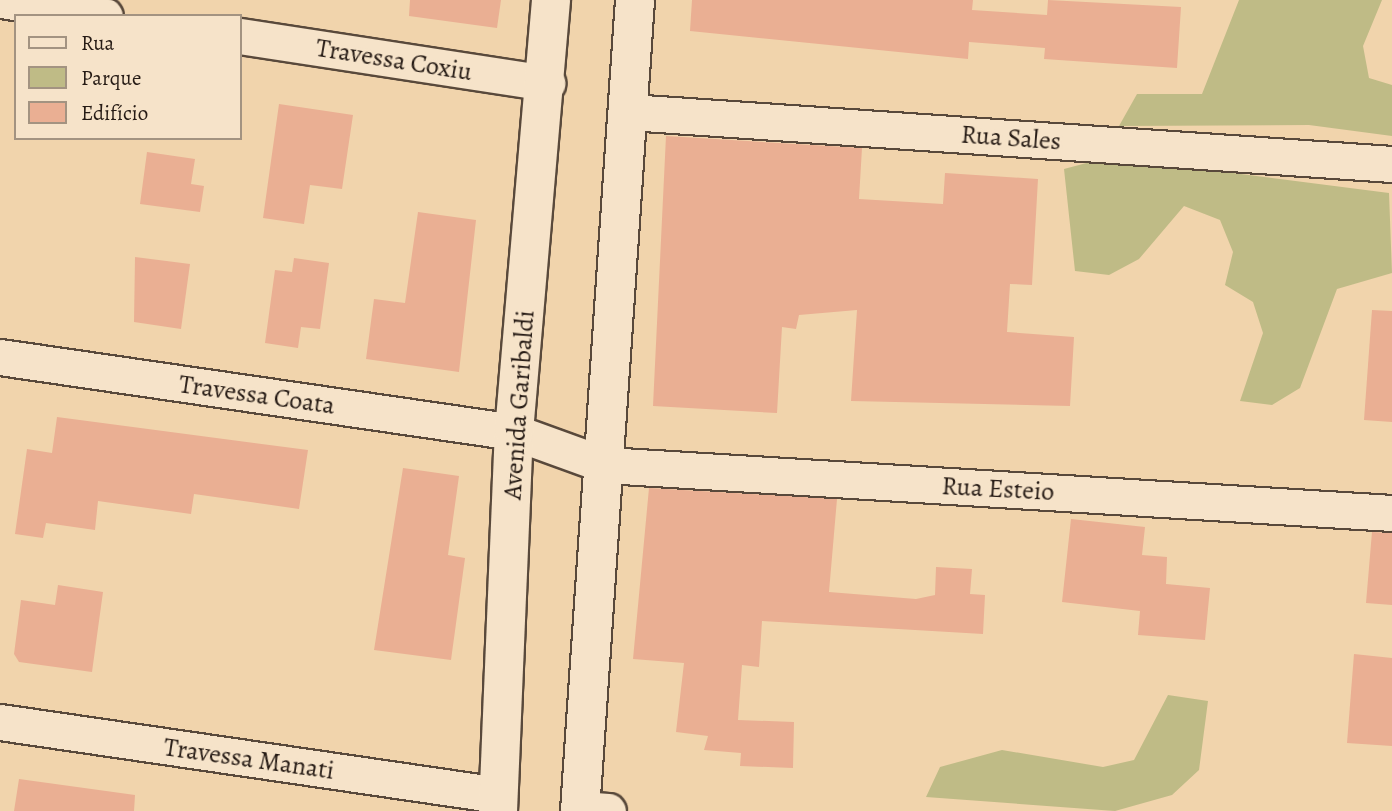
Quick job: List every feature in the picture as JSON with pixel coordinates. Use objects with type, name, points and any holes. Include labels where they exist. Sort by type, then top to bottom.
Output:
[{"type":"main road","name":"Avenida Garibaldi","points":[[498,803],[514,432],[547,83],[551,0]]},
{"type":"main road","points":[[589,810],[605,465],[635,0]]},
{"type":"street","points":[[2,0],[92,14]]},
{"type":"street","name":"Travessa Coxiu","points":[[242,36],[547,83]]},
{"type":"street","name":"Rua Sales","points":[[629,112],[1392,164]]},
{"type":"street","name":"Travessa Coata","points":[[0,357],[514,432],[605,465]]},
{"type":"street","name":"Rua Esteio","points":[[605,465],[1392,513]]},
{"type":"street","name":"Travessa Manati","points":[[0,722],[498,803]]},
{"type":"green space","points":[[1239,0],[1382,0],[1363,46],[1369,78],[1392,85],[1392,136],[1309,125],[1119,126],[1137,94],[1202,94]]},
{"type":"green space","points":[[1109,157],[1389,193],[1392,273],[1337,289],[1300,388],[1272,405],[1240,401],[1263,333],[1253,302],[1225,285],[1233,252],[1220,220],[1184,206],[1139,259],[1109,275],[1075,271],[1064,169]]},
{"type":"green space","points":[[1168,695],[1208,701],[1199,770],[1172,795],[1115,811],[926,797],[940,767],[1002,750],[1103,767],[1134,760]]},
{"type":"building","points":[[410,0],[501,0],[497,28],[409,16]]},
{"type":"building","points":[[692,0],[973,0],[972,10],[1047,15],[1048,0],[1181,7],[1177,68],[1044,59],[1045,48],[969,42],[968,59],[690,31]]},
{"type":"building","points":[[279,104],[353,115],[342,189],[310,185],[304,224],[263,218]]},
{"type":"building","points":[[666,136],[862,148],[859,199],[943,204],[945,173],[1038,179],[1032,285],[1010,284],[1007,332],[1074,337],[1070,406],[851,401],[857,310],[799,315],[796,329],[782,327],[777,413],[653,406]]},
{"type":"building","points":[[147,152],[195,159],[191,184],[204,186],[200,212],[140,204]]},
{"type":"building","points":[[418,212],[476,220],[459,372],[366,359],[374,299],[405,303]]},
{"type":"building","points":[[135,257],[190,264],[181,329],[134,322]]},
{"type":"building","points":[[294,258],[329,263],[320,329],[301,327],[298,348],[265,343],[275,270],[292,272]]},
{"type":"building","points":[[1372,310],[1392,311],[1392,422],[1364,420]]},
{"type":"building","points":[[57,417],[308,450],[299,509],[194,494],[191,514],[98,501],[95,530],[46,523],[43,538],[15,534],[27,449],[52,453]]},
{"type":"building","points":[[403,468],[459,476],[448,555],[465,558],[451,660],[374,650]]},
{"type":"building","points":[[649,488],[837,499],[829,592],[916,599],[935,595],[936,567],[972,569],[970,594],[985,595],[983,634],[762,621],[759,667],[742,665],[738,720],[794,722],[793,768],[740,766],[741,753],[704,750],[708,736],[676,732],[684,663],[633,659]]},
{"type":"building","points":[[1071,519],[1145,527],[1142,555],[1167,557],[1166,584],[1210,588],[1205,640],[1138,635],[1140,611],[1062,602]]},
{"type":"building","points":[[1372,532],[1392,533],[1392,605],[1366,603]]},
{"type":"building","points":[[58,585],[103,592],[92,672],[19,662],[14,654],[21,600],[55,605]]},
{"type":"building","points":[[1354,654],[1392,658],[1392,746],[1347,743]]},
{"type":"building","points":[[19,779],[135,795],[134,811],[14,811]]}]
